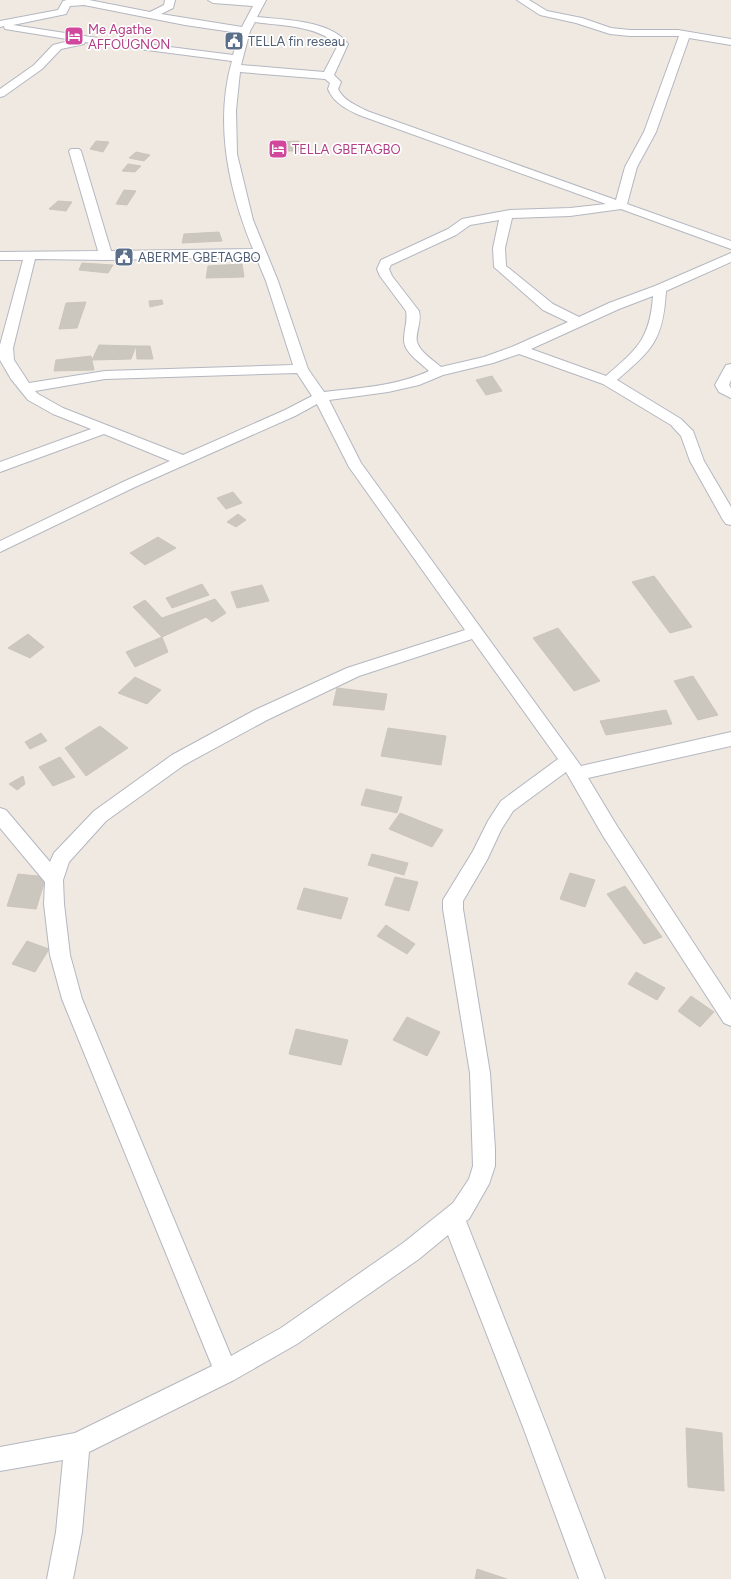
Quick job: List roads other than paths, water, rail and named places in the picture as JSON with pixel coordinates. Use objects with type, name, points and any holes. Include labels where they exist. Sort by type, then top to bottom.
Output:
[{"type":"street","points":[[152,15],[169,6],[170,0]]},
{"type":"street","points":[[214,0],[261,1],[248,25],[237,64],[230,110],[231,154],[248,220],[272,281],[301,369],[320,397],[354,464],[573,767],[610,831],[731,1017]]},
{"type":"street","points":[[522,0],[544,13],[578,20],[610,31],[685,34],[731,42]]},
{"type":"street","points":[[0,25],[62,12],[65,5],[71,2],[90,3],[185,22],[312,28],[324,31],[340,40],[343,44],[328,76]]},
{"type":"street","points":[[0,25],[237,64],[328,76],[336,82],[333,89],[335,95],[347,105],[363,113],[731,246]]},
{"type":"street","points":[[620,206],[630,167],[650,132],[685,34]]},
{"type":"street","points":[[0,94],[38,67],[57,47],[91,40]]},
{"type":"street","points":[[75,151],[106,256]]},
{"type":"street","points":[[438,372],[415,351],[410,341],[414,318],[412,311],[386,276],[383,269],[385,263],[452,232],[466,222],[506,215],[570,212],[620,206]]},
{"type":"street","points":[[506,215],[498,261],[500,267],[548,307],[578,322]]},
{"type":"street","points":[[0,256],[106,256],[260,253]]},
{"type":"street","points":[[30,256],[6,348],[6,360],[16,376],[33,397],[58,411],[184,461]]},
{"type":"street","points":[[0,547],[130,484],[290,413],[320,397],[420,381],[438,372],[488,360],[519,349],[614,306],[660,290],[731,257]]},
{"type":"street","points":[[608,381],[640,352],[650,339],[656,324],[660,290]]},
{"type":"street","points":[[519,349],[608,381],[676,422],[688,434],[697,461],[731,520]]},
{"type":"street","points":[[731,368],[721,386],[731,394]]},
{"type":"street","points":[[26,388],[105,376],[301,369]]},
{"type":"street","points":[[0,467],[105,429]]},
{"type":"street","points":[[226,1372],[72,999],[60,955],[54,904],[54,880],[60,858],[100,816],[178,760],[261,715],[353,672],[476,632]]},
{"type":"street","points":[[0,1459],[77,1445],[141,1415],[226,1372],[289,1336],[410,1251],[461,1211],[478,1184],[484,1166],[480,1074],[454,916],[453,900],[480,855],[494,826],[507,806],[573,767],[731,739]]},
{"type":"street","points":[[0,815],[54,880]]},
{"type":"street","points":[[453,1218],[535,1426],[592,1579]]},
{"type":"street","points":[[60,1579],[69,1532],[77,1445]]},
{"type":"place","name":"Me Agathe AFFOUGNON","points":[[74,36]]},
{"type":"place","name":"TELLA fin reseau","points":[[234,41]]},
{"type":"place","name":"TELLA GBETAGBO","points":[[278,149]]},
{"type":"place","name":"ABERME GBETAGBO","points":[[124,257]]}]
